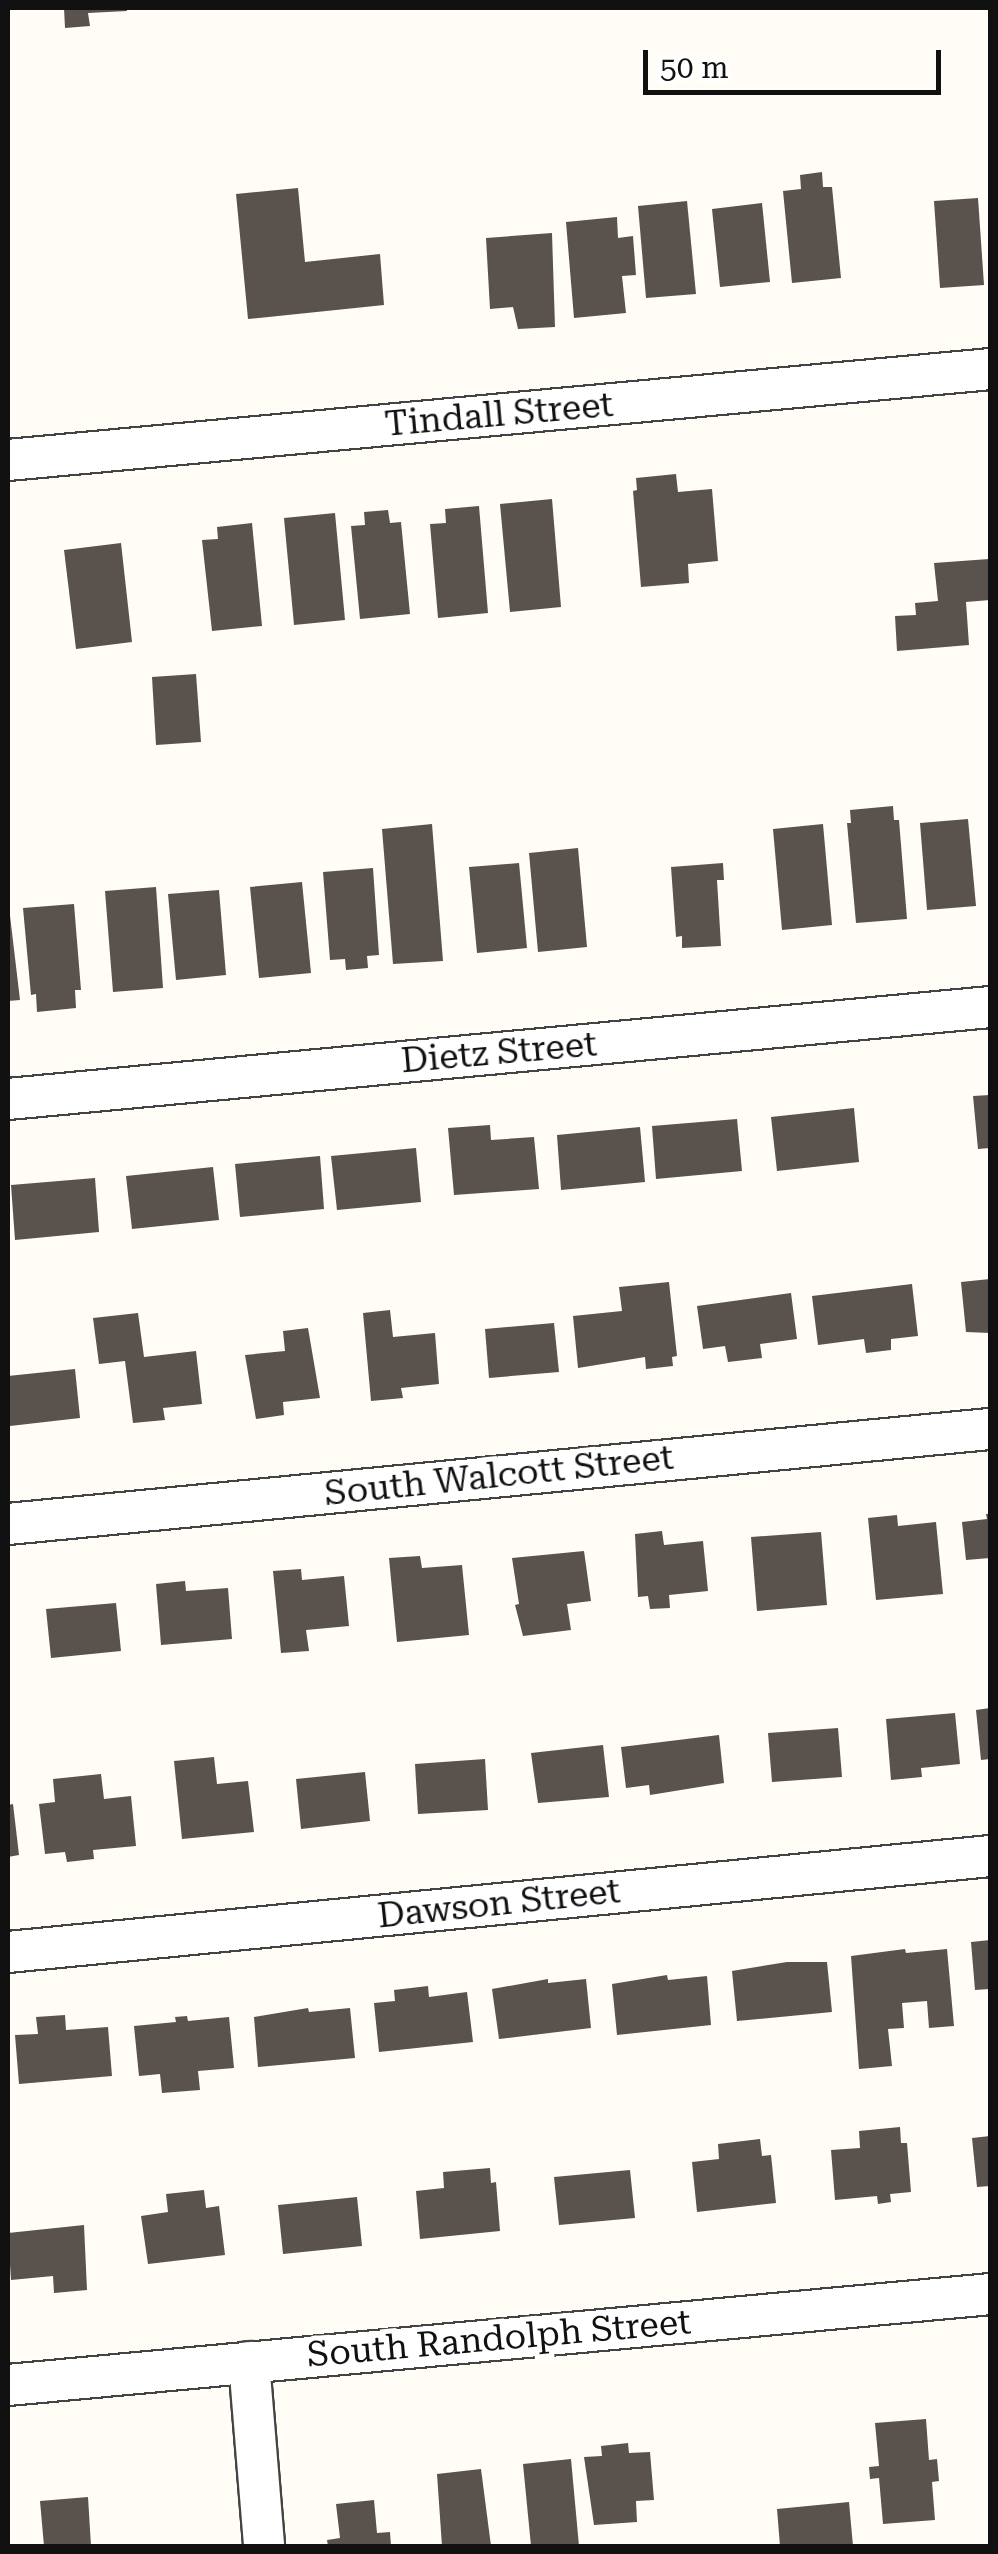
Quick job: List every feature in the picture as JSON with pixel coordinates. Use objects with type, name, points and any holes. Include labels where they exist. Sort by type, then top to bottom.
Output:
[{"type":"street","name":"Tindall Street","points":[[8,460],[990,369]]},
{"type":"street","name":"Dietz Street","points":[[8,1100],[990,1006]]},
{"type":"street","name":"South Walcott Street","points":[[8,1524],[990,1429]]},
{"type":"street","name":"Dawson Street","points":[[8,1952],[990,1856]]},
{"type":"street","name":"South Randolph Street","points":[[8,2385],[990,2294]]},
{"type":"street","points":[[250,2362],[264,2546]]},
{"type":"building","points":[[64,8],[127,11],[88,13],[90,26],[65,28]]},
{"type":"building","points":[[822,172],[823,187],[832,187],[841,278],[792,283],[783,191],[801,189],[800,175]]},
{"type":"building","points":[[298,188],[305,262],[380,254],[384,305],[248,319],[236,194]]},
{"type":"building","points":[[978,198],[984,285],[940,288],[934,201]]},
{"type":"building","points":[[687,201],[696,294],[646,298],[638,206]]},
{"type":"building","points":[[762,203],[770,282],[720,287],[712,209]]},
{"type":"building","points":[[617,217],[618,238],[633,236],[636,275],[622,276],[626,313],[574,318],[566,222]]},
{"type":"building","points":[[552,233],[555,327],[518,329],[513,307],[490,309],[486,238]]},
{"type":"building","points":[[676,474],[678,492],[712,489],[718,561],[688,564],[689,583],[641,587],[633,491],[637,490],[636,478]]},
{"type":"building","points":[[552,499],[561,607],[510,612],[500,504]]},
{"type":"building","points":[[479,506],[488,613],[438,618],[430,524],[446,523],[445,509]]},
{"type":"building","points":[[388,510],[390,523],[401,522],[410,614],[360,619],[351,526],[365,525],[364,512]]},
{"type":"building","points":[[335,513],[345,620],[294,625],[284,518]]},
{"type":"building","points":[[252,523],[262,626],[212,631],[202,540],[218,539],[217,527]]},
{"type":"building","points":[[121,543],[132,642],[76,649],[64,550]]},
{"type":"building","points":[[989,559],[990,600],[966,602],[969,645],[897,651],[895,616],[916,615],[915,603],[938,601],[934,563]]},
{"type":"building","points":[[196,674],[201,742],[156,745],[152,677]]},
{"type":"building","points":[[893,806],[894,820],[899,820],[907,919],[856,923],[847,823],[851,823],[850,810]]},
{"type":"building","points":[[968,819],[976,906],[927,910],[920,823]]},
{"type":"building","points":[[432,824],[443,961],[393,964],[382,829]]},
{"type":"building","points":[[823,824],[832,925],[782,930],[773,829]]},
{"type":"building","points":[[578,848],[587,947],[538,952],[529,853]]},
{"type":"building","points":[[519,863],[527,948],[477,953],[469,867]]},
{"type":"building","points":[[723,863],[724,880],[717,880],[721,946],[682,948],[682,936],[676,937],[671,867]]},
{"type":"building","points":[[373,868],[379,955],[367,956],[368,968],[346,970],[345,959],[330,960],[323,872]]},
{"type":"building","points":[[302,882],[311,973],[259,978],[250,887]]},
{"type":"building","points":[[156,887],[163,988],[113,992],[105,891]]},
{"type":"building","points":[[219,890],[226,975],[176,980],[168,894]]},
{"type":"building","points":[[8,899],[20,1000],[8,1001]]},
{"type":"building","points":[[74,904],[81,990],[75,990],[76,1008],[37,1012],[36,994],[31,995],[23,908]]},
{"type":"building","points":[[990,1095],[990,1148],[978,1149],[973,1096]]},
{"type":"building","points":[[854,1108],[859,1162],[777,1171],[771,1117]]},
{"type":"building","points":[[737,1119],[742,1171],[656,1179],[652,1126]]},
{"type":"building","points":[[490,1125],[491,1140],[534,1137],[539,1189],[454,1195],[448,1128]]},
{"type":"building","points":[[640,1127],[645,1182],[561,1190],[557,1135]]},
{"type":"building","points":[[416,1148],[421,1202],[337,1210],[331,1156]]},
{"type":"building","points":[[320,1156],[324,1209],[240,1217],[235,1164]]},
{"type":"building","points":[[213,1167],[219,1220],[132,1229],[126,1176]]},
{"type":"building","points":[[95,1178],[99,1232],[15,1240],[11,1185]]},
{"type":"building","points":[[990,1279],[990,1333],[966,1332],[961,1282]]},
{"type":"building","points":[[669,1282],[677,1356],[672,1357],[673,1366],[646,1369],[645,1357],[578,1368],[573,1316],[622,1311],[619,1287]]},
{"type":"building","points":[[912,1284],[918,1336],[891,1339],[891,1350],[866,1353],[864,1339],[818,1345],[812,1296]]},
{"type":"building","points":[[791,1293],[797,1339],[760,1344],[762,1358],[728,1362],[725,1346],[703,1349],[697,1306]]},
{"type":"building","points":[[390,1310],[393,1337],[435,1333],[439,1384],[401,1388],[403,1398],[371,1401],[363,1313]]},
{"type":"building","points":[[138,1313],[144,1357],[196,1351],[202,1404],[163,1408],[165,1420],[133,1423],[125,1361],[99,1364],[93,1318]]},
{"type":"building","points":[[554,1323],[559,1372],[489,1378],[485,1329]]},
{"type":"building","points":[[308,1328],[320,1398],[283,1402],[284,1415],[256,1419],[245,1355],[285,1351],[283,1331]]},
{"type":"building","points":[[75,1369],[80,1418],[10,1426],[8,1376]]},
{"type":"building","points":[[986,1514],[990,1514],[990,1558],[966,1560],[962,1522],[987,1519]]},
{"type":"building","points":[[897,1515],[898,1526],[936,1522],[943,1594],[876,1600],[868,1518]]},
{"type":"building","points":[[662,1531],[664,1545],[703,1541],[708,1591],[669,1595],[670,1608],[650,1609],[648,1596],[638,1597],[635,1534]]},
{"type":"building","points":[[821,1532],[827,1605],[757,1611],[751,1537]]},
{"type":"building","points":[[584,1551],[591,1601],[567,1604],[571,1630],[523,1636],[515,1605],[519,1604],[512,1558]]},
{"type":"building","points":[[420,1556],[422,1568],[462,1565],[469,1635],[397,1642],[389,1558]]},
{"type":"building","points":[[301,1569],[302,1580],[344,1576],[349,1626],[306,1630],[309,1651],[281,1653],[273,1571]]},
{"type":"building","points":[[185,1581],[186,1591],[228,1588],[232,1639],[161,1645],[156,1584]]},
{"type":"building","points":[[116,1603],[121,1651],[51,1658],[46,1609]]},
{"type":"building","points":[[990,1708],[990,1759],[981,1760],[976,1710]]},
{"type":"building","points":[[955,1713],[960,1764],[921,1768],[922,1777],[891,1780],[886,1719]]},
{"type":"building","points":[[838,1728],[842,1777],[772,1782],[768,1733]]},
{"type":"building","points":[[719,1735],[724,1783],[650,1795],[649,1785],[626,1788],[621,1747]]},
{"type":"building","points":[[603,1745],[609,1797],[538,1803],[531,1753]]},
{"type":"building","points":[[214,1757],[217,1784],[248,1781],[254,1832],[182,1839],[174,1761]]},
{"type":"building","points":[[485,1759],[488,1810],[418,1814],[415,1764]]},
{"type":"building","points":[[365,1772],[370,1821],[301,1829],[296,1779]]},
{"type":"building","points":[[101,1774],[104,1799],[131,1796],[136,1846],[93,1850],[94,1859],[67,1862],[65,1852],[45,1854],[39,1804],[55,1802],[53,1779]]},
{"type":"building","points":[[13,1804],[19,1855],[8,1857],[8,1805]]},
{"type":"building","points":[[990,1940],[990,1989],[975,1990],[971,1942]]},
{"type":"building","points":[[905,1949],[906,1953],[947,1949],[954,2026],[929,2028],[927,2001],[902,2003],[904,2028],[888,2029],[892,2066],[859,2069],[851,1956]]},
{"type":"building","points":[[787,1962],[827,1962],[832,2012],[737,2021],[732,1971]]},
{"type":"building","points":[[667,1975],[668,1980],[707,1976],[711,2025],[617,2035],[612,1984]]},
{"type":"building","points":[[548,1979],[548,1983],[586,1979],[591,2028],[499,2039],[492,1989]]},
{"type":"building","points":[[428,1986],[429,1997],[467,1992],[473,2042],[379,2052],[374,2003],[395,2001],[394,1990]]},
{"type":"building","points":[[308,2008],[309,2012],[350,2008],[355,2058],[258,2067],[254,2017]]},
{"type":"building","points":[[65,2015],[66,2030],[108,2027],[112,2076],[19,2084],[15,2035],[38,2034],[36,2017]]},
{"type":"building","points":[[187,2016],[188,2021],[229,2017],[234,2068],[198,2071],[200,2090],[162,2093],[160,2074],[139,2076],[134,2026],[176,2022],[175,2017]]},
{"type":"building","points":[[900,2127],[901,2143],[907,2143],[911,2192],[890,2194],[891,2202],[878,2204],[877,2196],[835,2200],[831,2150],[860,2148],[859,2131]]},
{"type":"building","points":[[990,2136],[990,2186],[977,2187],[972,2138]]},
{"type":"building","points":[[760,2139],[762,2156],[771,2155],[776,2203],[697,2212],[692,2162],[719,2159],[718,2144]]},
{"type":"building","points":[[490,2168],[491,2183],[496,2182],[500,2231],[420,2239],[416,2191],[444,2188],[443,2172]]},
{"type":"building","points":[[630,2170],[635,2218],[559,2225],[554,2177]]},
{"type":"building","points":[[204,2190],[206,2208],[219,2206],[225,2255],[148,2264],[141,2216],[168,2212],[166,2194]]},
{"type":"building","points":[[357,2197],[362,2246],[283,2254],[278,2205]]},
{"type":"building","points":[[84,2225],[87,2290],[54,2293],[53,2276],[11,2280],[8,2233]]},
{"type":"building","points":[[926,2419],[929,2460],[937,2459],[939,2481],[932,2482],[935,2520],[883,2524],[879,2478],[870,2479],[869,2467],[879,2466],[875,2423]]},
{"type":"building","points":[[628,2443],[629,2453],[650,2452],[654,2500],[636,2501],[637,2522],[594,2525],[584,2457],[602,2456],[601,2446]]},
{"type":"building","points":[[571,2459],[579,2546],[531,2546],[523,2464]]},
{"type":"building","points":[[481,2469],[491,2546],[442,2546],[437,2474]]},
{"type":"building","points":[[88,2497],[91,2546],[44,2546],[40,2501]]},
{"type":"building","points":[[374,2500],[377,2533],[390,2532],[391,2546],[328,2546],[327,2540],[340,2538],[336,2504]]},
{"type":"building","points":[[849,2502],[853,2546],[780,2546],[777,2509]]}]
